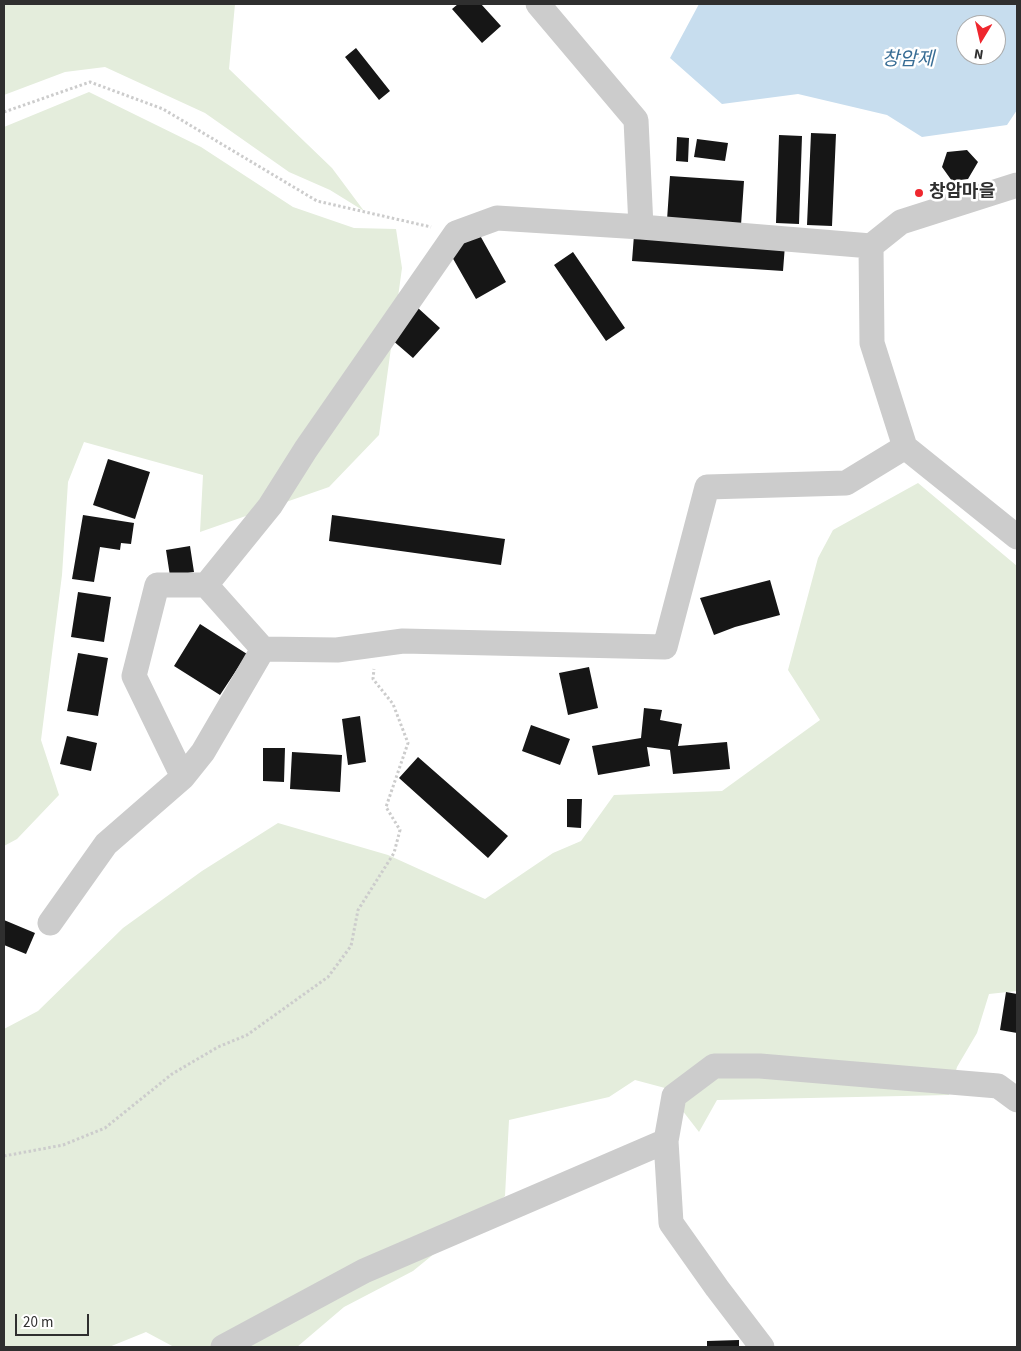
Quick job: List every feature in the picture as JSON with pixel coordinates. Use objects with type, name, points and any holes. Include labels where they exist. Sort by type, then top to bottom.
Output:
[{"type":"street","points":[[538,4],[636,120],[641,226]]},
{"type":"street","points":[[206,585],[270,506],[306,449],[456,233],[496,218],[641,226],[871,246],[901,222],[1017,185]]},
{"type":"street","points":[[871,246],[872,343],[905,447],[1017,537]]},
{"type":"street","points":[[183,777],[134,676],[157,585],[206,585],[263,649],[336,650],[403,641],[665,647],[707,487],[846,483],[905,447]]},
{"type":"street","points":[[50,923],[106,844],[183,777],[203,752],[263,649]]},
{"type":"street","points":[[762,1347],[671,1223],[666,1141],[674,1096],[714,1066],[760,1066],[998,1086],[1017,1100]]},
{"type":"street","points":[[223,1347],[364,1271],[666,1141]]},
{"type":"path","points":[[4,112],[90,82],[164,109],[317,200],[456,233]]},
{"type":"path","points":[[4,1156],[63,1146],[106,1128],[172,1074],[218,1047],[247,1035],[328,977],[351,946],[358,910],[394,853],[400,830],[386,807],[408,743],[393,704],[373,679],[377,644]]},
{"type":"green space","points":[[4,4],[235,4],[229,69],[332,168],[364,211],[330,190],[289,172],[205,113],[105,67],[65,72],[4,95]]},
{"type":"green space","points":[[89,92],[201,147],[293,207],[354,228],[396,229],[402,268],[379,435],[329,487],[200,532],[203,475],[84,442],[68,482],[62,575],[41,740],[59,795],[17,839],[4,846],[4,127]]},
{"type":"green space","points":[[918,483],[1017,566],[1017,991],[989,994],[977,1033],[957,1067],[949,1095],[717,1100],[699,1132],[665,1088],[635,1080],[609,1097],[509,1120],[505,1196],[413,1271],[344,1307],[297,1347],[174,1347],[146,1332],[109,1347],[4,1347],[4,1029],[38,1011],[123,928],[202,871],[278,823],[388,855],[485,899],[553,853],[581,841],[614,795],[722,791],[820,720],[788,670],[818,558],[833,530]]},
{"type":"water","name":"창암제","points":[[699,4],[1017,4],[1017,110],[1007,125],[922,137],[887,115],[798,94],[722,104],[670,58]]},
{"type":"building","points":[[458,4],[481,4],[501,26],[482,43],[452,9]]},
{"type":"building","points":[[356,48],[390,91],[379,100],[345,57]]},
{"type":"building","points":[[811,133],[836,134],[832,226],[807,225]]},
{"type":"building","points":[[779,135],[802,136],[799,224],[776,223]]},
{"type":"building","points":[[677,137],[689,138],[688,162],[676,161]]},
{"type":"building","points":[[697,139],[728,143],[725,161],[694,157]]},
{"type":"building","points":[[967,150],[978,162],[968,179],[952,181],[942,167],[947,152]]},
{"type":"building","points":[[670,176],[744,181],[741,225],[667,220]]},
{"type":"building","points":[[477,230],[506,282],[476,299],[447,248]]},
{"type":"building","points":[[634,235],[785,245],[783,271],[632,261]]},
{"type":"building","points":[[573,252],[625,328],[606,341],[554,265]]},
{"type":"building","points":[[418,308],[440,328],[413,358],[391,339]]},
{"type":"building","points":[[108,459],[150,472],[135,519],[93,505]]},
{"type":"building","points":[[83,515],[134,523],[131,544],[121,543],[120,550],[100,547],[94,582],[72,579]]},
{"type":"building","points":[[332,515],[505,539],[501,565],[329,541]]},
{"type":"building","points":[[190,546],[194,572],[170,576],[166,550]]},
{"type":"building","points":[[770,580],[780,615],[735,627],[714,635],[700,598]]},
{"type":"building","points":[[78,592],[111,597],[104,642],[71,637]]},
{"type":"building","points":[[200,624],[247,654],[220,695],[174,666]]},
{"type":"building","points":[[78,653],[108,658],[98,716],[67,711]]},
{"type":"building","points":[[589,667],[598,708],[568,715],[559,673]]},
{"type":"building","points":[[644,708],[662,710],[660,720],[682,724],[678,746],[727,742],[730,769],[673,774],[670,750],[647,747],[650,766],[598,775],[592,746],[641,738]]},
{"type":"building","points":[[360,716],[366,762],[348,765],[342,719]]},
{"type":"building","points":[[531,725],[570,739],[560,765],[522,751]]},
{"type":"building","points":[[67,736],[97,743],[91,771],[60,764]]},
{"type":"building","points":[[263,748],[285,748],[284,782],[263,781]]},
{"type":"building","points":[[292,752],[342,755],[340,792],[290,789]]},
{"type":"building","points":[[418,757],[508,836],[488,858],[399,778]]},
{"type":"building","points":[[567,799],[582,799],[581,828],[567,827]]},
{"type":"building","points":[[4,920],[35,933],[26,954],[4,945]]},
{"type":"building","points":[[1006,992],[1017,994],[1017,1033],[1000,1030]]},
{"type":"building","points":[[739,1340],[739,1347],[707,1347],[707,1341]]},
{"type":"place","name":"창암마을","points":[[919,193]]}]
